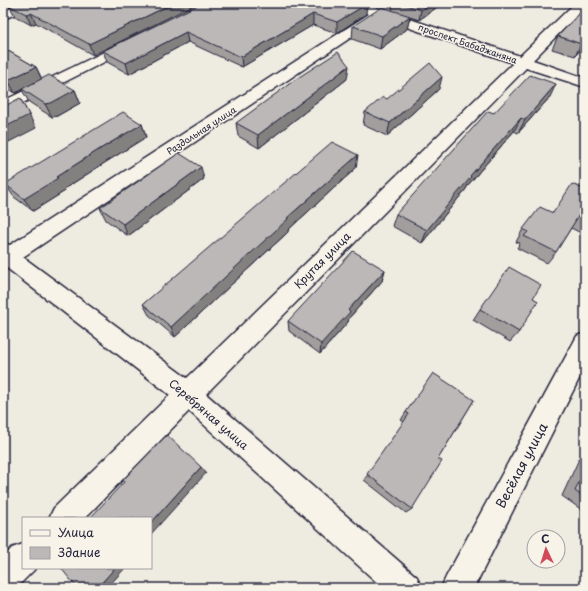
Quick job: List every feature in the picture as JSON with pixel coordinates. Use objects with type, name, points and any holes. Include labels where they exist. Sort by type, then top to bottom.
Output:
[{"type":"street","points":[[3,15],[33,3]]},
{"type":"street","name":"проспект Бабаджаняна","points":[[350,3],[585,83]]},
{"type":"street","name":"Раздольная улица","points":[[6,254],[394,3]]},
{"type":"street","name":"Крутая улица","points":[[65,517],[582,3]]},
{"type":"street","points":[[3,107],[142,38]]},
{"type":"street","name":"Серебряная улица","points":[[6,254],[188,394],[406,588]]},
{"type":"street","name":"Весёлая улица","points":[[457,588],[585,343]]},
{"type":"street","points":[[3,579],[22,560]]},
{"type":"building","points":[[17,3],[174,3],[89,44],[31,13],[26,14],[10,6]]},
{"type":"building","points":[[202,3],[367,4],[337,22],[313,14],[241,57],[186,32],[126,63],[103,51]]},
{"type":"building","points":[[400,3],[431,3],[421,10]]},
{"type":"building","points":[[382,7],[410,16],[382,36],[353,26]]},
{"type":"building","points":[[582,11],[585,12],[585,40],[581,44],[558,36]]},
{"type":"building","points":[[3,48],[36,67],[8,80],[3,77]]},
{"type":"building","points":[[338,52],[349,66],[258,135],[236,123],[296,79]]},
{"type":"building","points":[[430,63],[442,77],[390,123],[365,112],[383,97],[387,99]]},
{"type":"building","points":[[49,75],[75,90],[51,103],[45,104],[22,89]]},
{"type":"building","points":[[530,75],[556,84],[525,120],[521,118],[470,176],[471,177],[427,230],[396,214],[488,111],[494,113]]},
{"type":"building","points":[[20,98],[29,115],[3,128],[3,107]]},
{"type":"building","points":[[123,112],[142,124],[100,149],[24,199],[5,184]]},
{"type":"building","points":[[332,142],[358,155],[287,218],[288,219],[171,327],[143,304]]},
{"type":"building","points":[[179,153],[201,167],[123,224],[100,208]]},
{"type":"building","points":[[585,183],[585,218],[579,215],[556,252],[524,236],[528,232],[523,229],[540,207],[553,213],[572,184],[581,188]]},
{"type":"building","points":[[353,251],[385,270],[348,310],[350,312],[321,344],[288,321]]},
{"type":"building","points":[[509,267],[541,285],[533,298],[538,301],[519,332],[480,309]]},
{"type":"building","points":[[433,373],[474,400],[438,459],[442,461],[412,509],[367,474],[409,414],[406,412]]},
{"type":"building","points":[[167,435],[201,467],[152,522],[152,517],[91,517],[124,482],[123,480]]},
{"type":"building","points":[[585,469],[585,498],[575,491]]},
{"type":"building","points":[[62,569],[114,569],[97,588],[77,588]]}]
